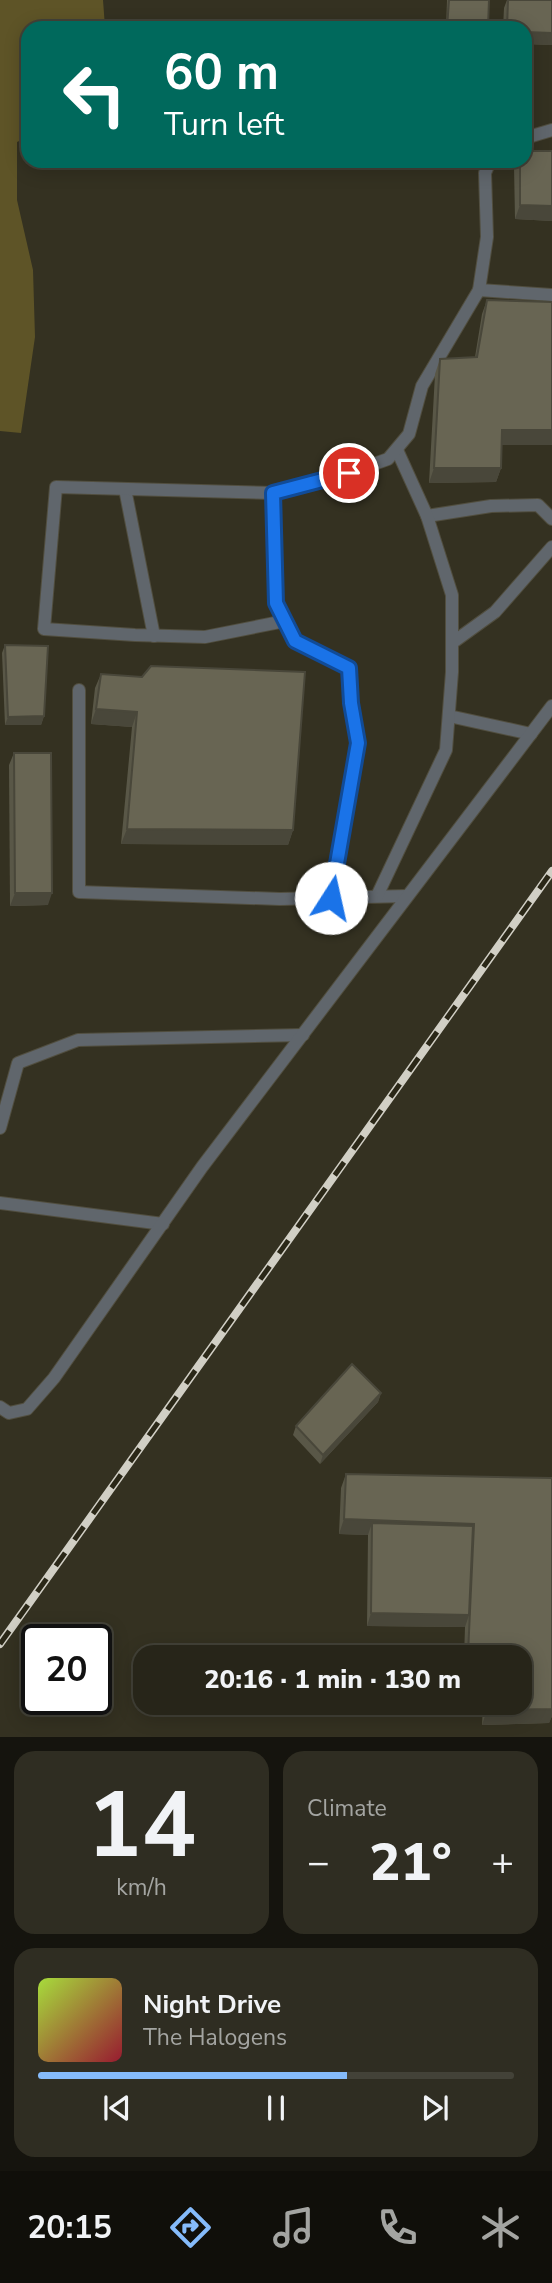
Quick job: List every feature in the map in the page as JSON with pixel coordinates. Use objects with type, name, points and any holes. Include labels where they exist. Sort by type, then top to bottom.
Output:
[{"type":"lane","points":[[532,136],[552,130]]},
{"type":"lane","points":[[285,621],[205,637],[44,629],[56,487],[273,493],[388,460],[409,435],[422,386],[479,290],[487,237],[487,168]]},
{"type":"lane","points":[[479,290],[552,295]]},
{"type":"lane","points":[[377,896],[446,750],[449,716],[452,595],[427,516],[397,450]]},
{"type":"lane","points":[[125,489],[154,636]]},
{"type":"lane","points":[[273,493],[276,603],[295,641],[349,668],[351,703],[358,743],[331,898]]},
{"type":"lane","points":[[427,516],[491,506],[538,505],[552,519]]},
{"type":"lane","points":[[452,643],[495,612],[552,547]]},
{"type":"lane","points":[[79,690],[79,892],[280,899],[407,896]]},
{"type":"lane","points":[[0,1407],[9,1413],[27,1409],[89,1330],[202,1167],[552,706]]},
{"type":"lane","points":[[449,716],[531,734]]},
{"type":"lane","points":[[0,1128],[18,1063],[78,1041],[303,1035]]},
{"type":"lane","points":[[0,1203],[163,1224]]},
{"type":"shaded area","points":[[0,0],[103,0],[105,21],[21,21],[21,140],[17,142],[17,200],[33,270],[35,337],[21,433],[0,431]]},
{"type":"building","points":[[449,0],[489,0],[488,21],[448,21]]},
{"type":"building","points":[[508,0],[552,0],[552,33],[532,32],[532,21],[507,21]]},
{"type":"building","points":[[532,151],[552,151],[552,206],[520,205],[520,168],[532,168]]},
{"type":"building","points":[[487,300],[552,302],[552,430],[502,430],[501,468],[434,468],[440,359],[477,357]]},
{"type":"building","points":[[5,645],[48,646],[44,716],[8,717]]},
{"type":"building","points":[[151,666],[305,672],[293,830],[127,829],[137,712],[96,709],[101,674],[142,677]]},
{"type":"building","points":[[14,753],[51,753],[52,893],[15,893]]},
{"type":"building","points":[[352,1364],[381,1393],[323,1455],[296,1426]]},
{"type":"building","points":[[346,1474],[552,1478],[552,1709],[532,1709],[532,1645],[468,1645],[474,1524],[344,1519]]},
{"type":"building","points":[[372,1523],[473,1526],[469,1615],[371,1613]]},
{"type":"railway","points":[[0,1644],[552,871]]},
{"type":"route","points":[[331,898],[358,743],[351,703],[349,668],[295,641],[276,603],[273,493],[349,473]]}]
